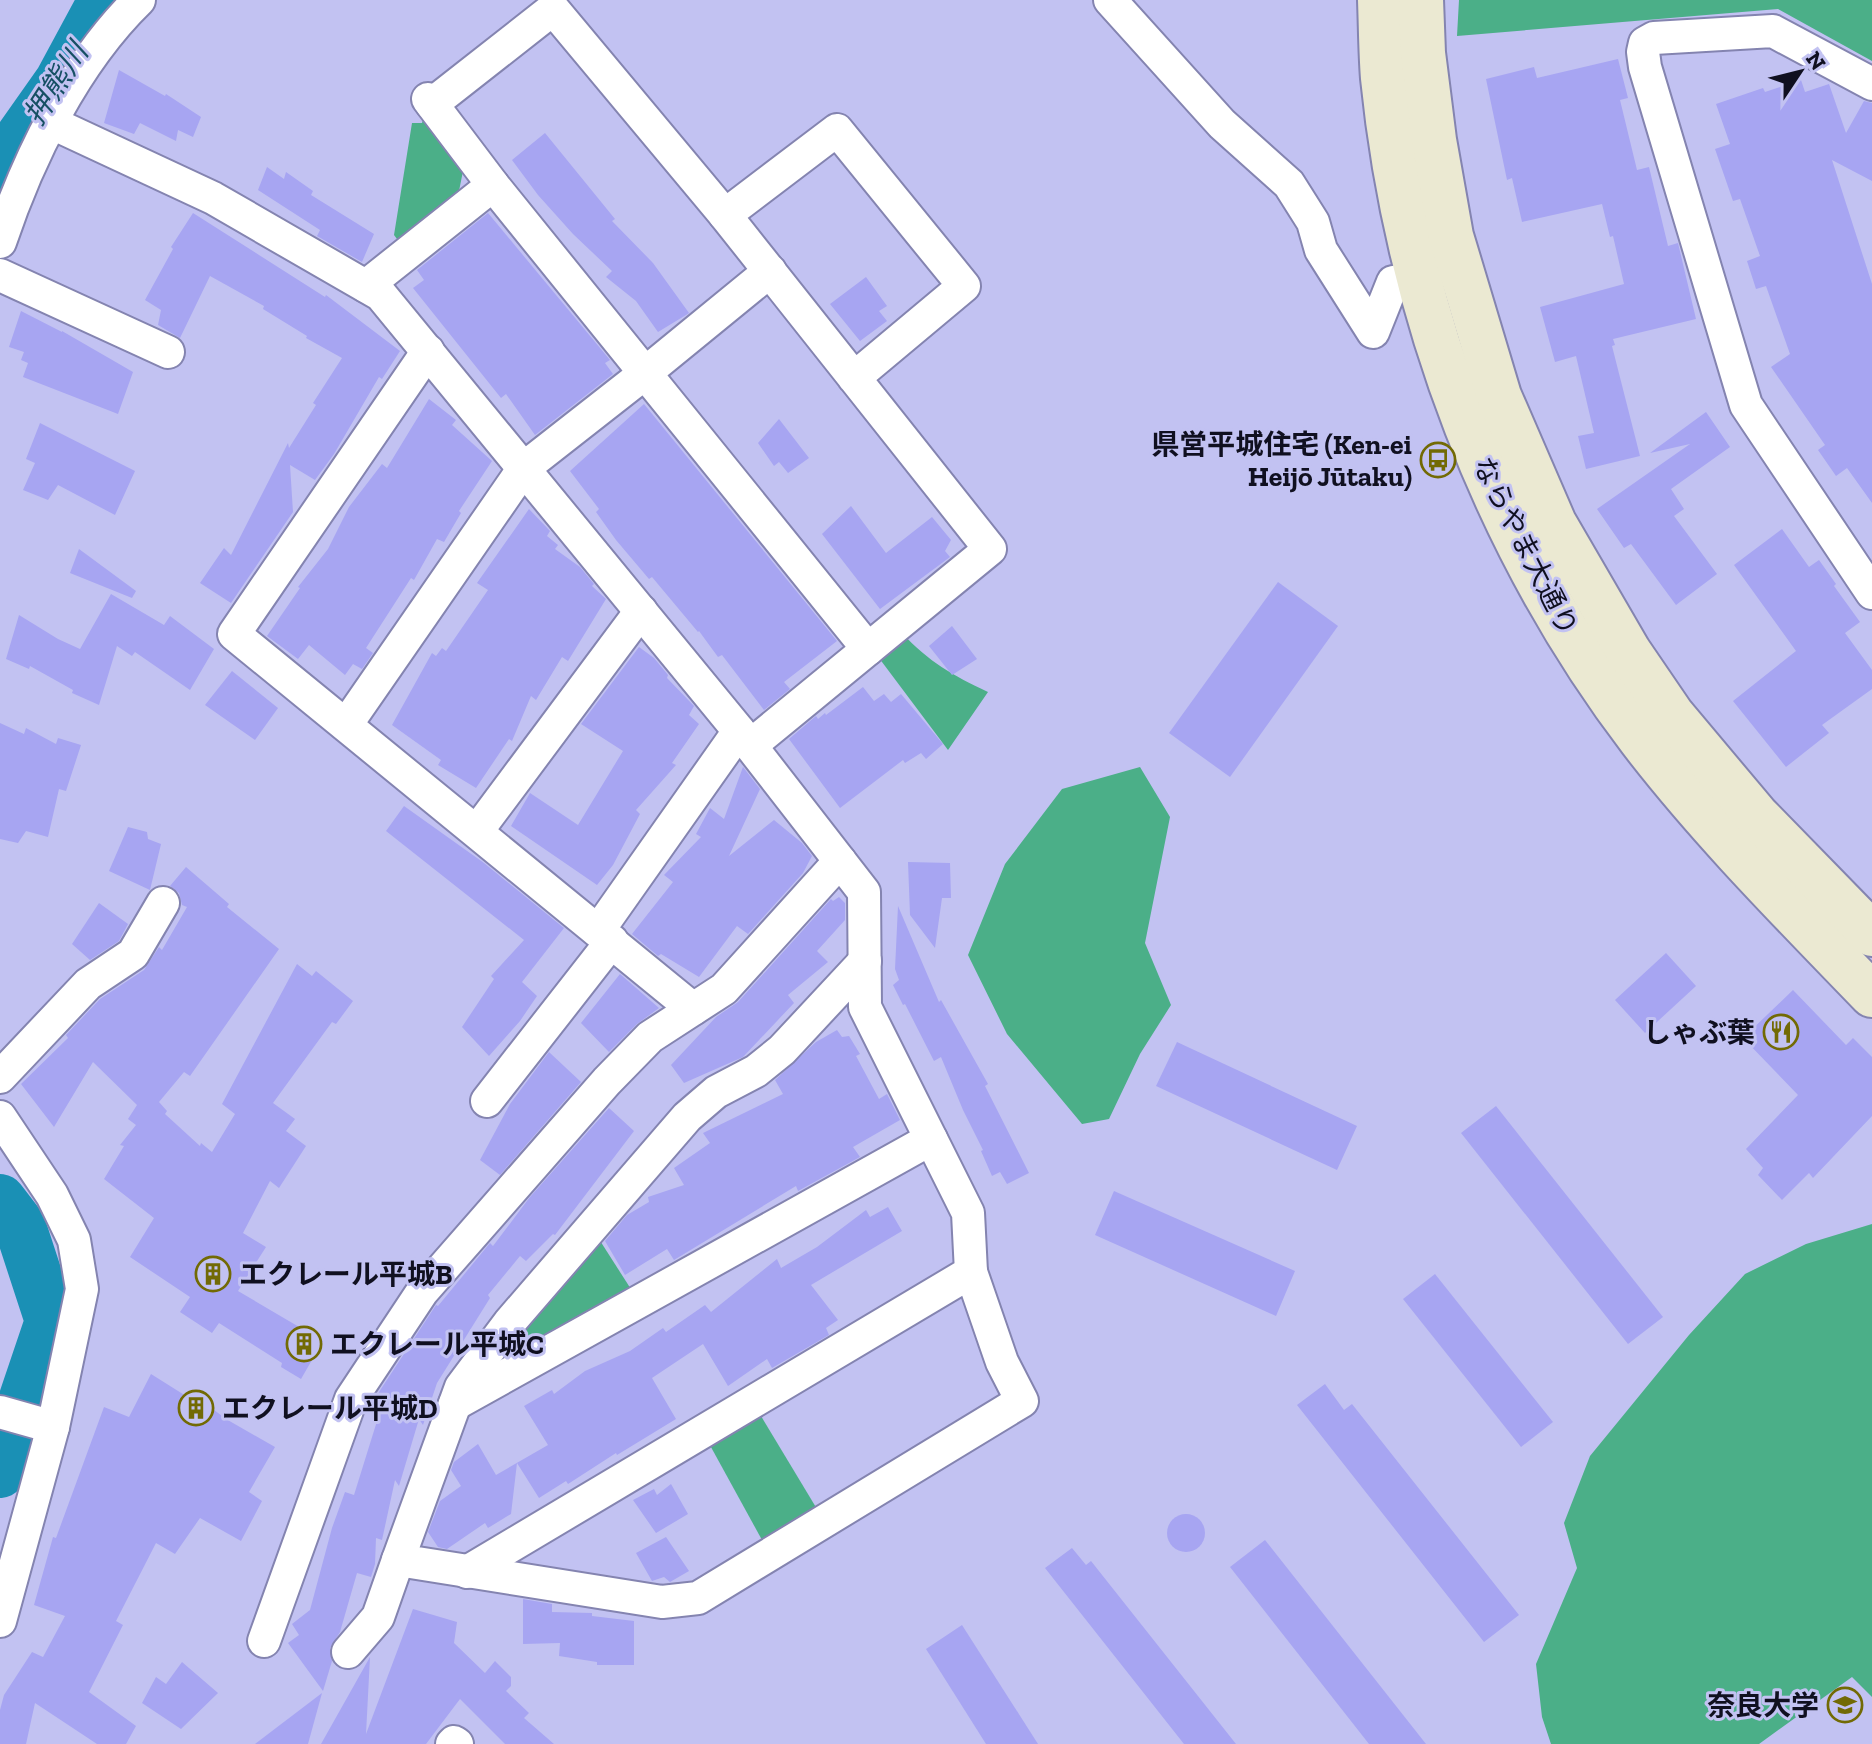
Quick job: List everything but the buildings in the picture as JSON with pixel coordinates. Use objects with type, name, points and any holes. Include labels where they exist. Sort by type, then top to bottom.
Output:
[{"type":"street","points":[[1110,0],[1222,124],[1289,184],[1313,222],[1321,250],[1373,332],[1393,282],[1419,278]]},
{"type":"street","name":"ならやま大通り","points":[[1380,0],[1383,78],[1403,208],[1419,278],[1468,432],[1498,499],[1558,616],[1640,739],[1720,838],[1872,995]]},
{"type":"street","name":"ならやま大通り","points":[[1421,0],[1423,53],[1434,140],[1451,236],[1499,396],[1554,523],[1629,652],[1672,715],[1756,815],[1872,934]]},
{"type":"street","points":[[0,242],[13,203],[80,73],[111,29],[137,1]]},
{"type":"street","points":[[487,1101],[745,738],[868,649],[990,549],[725,215],[550,4],[430,102],[644,374],[868,649]]},
{"type":"street","points":[[1872,84],[1773,31],[1654,38],[1645,43],[1643,52],[1746,405],[1872,593]]},
{"type":"street","points":[[52,123],[213,198],[381,295],[745,738],[864,892],[865,1007],[968,1213],[971,1272],[1002,1362],[1022,1401],[698,1598],[662,1602],[398,1560]]},
{"type":"street","points":[[725,215],[837,130],[964,286],[854,378]]},
{"type":"street","points":[[366,286],[493,185]]},
{"type":"street","points":[[346,725],[524,468],[770,271]]},
{"type":"street","points":[[0,275],[168,352]]},
{"type":"street","points":[[428,351],[234,634],[693,1009]]},
{"type":"street","points":[[477,831],[641,611]]},
{"type":"street","points":[[264,1641],[351,1399],[422,1292],[607,1081],[650,1037],[724,989],[840,861]]},
{"type":"street","points":[[0,1077],[88,984],[133,954],[163,903]]},
{"type":"street","points":[[348,1652],[378,1617],[461,1387],[509,1323],[687,1117],[716,1092],[756,1071],[782,1050],[865,961]]},
{"type":"street","points":[[0,1117],[52,1195],[74,1240],[82,1289],[0,1621]]},
{"type":"street","points":[[455,1404],[931,1139]]},
{"type":"street","points":[[467,1572],[971,1272]]},
{"type":"street","points":[[0,1412],[48,1426]]},
{"type":"green space","points":[[1459,0],[1872,0],[1872,61],[1778,9],[1457,36]]},
{"type":"green space","points":[[425,114],[464,166],[459,191],[400,243],[394,235],[412,123],[422,123]]},
{"type":"green space","points":[[902,633],[942,667],[988,692],[948,750],[876,654]]},
{"type":"green space","points":[[1140,767],[1170,817],[1145,943],[1171,1005],[1140,1054],[1109,1119],[1082,1124],[1007,1034],[968,955],[1005,864],[1062,789]]},
{"type":"green space","points":[[1872,1224],[1872,1697],[1852,1677],[1759,1744],[1551,1744],[1542,1717],[1536,1664],[1577,1568],[1564,1523],[1590,1456],[1689,1335],[1745,1274],[1806,1244]]},
{"type":"green space","points":[[597,1236],[636,1297],[522,1352],[518,1337]]},
{"type":"green space","points":[[755,1406],[817,1509],[762,1540],[706,1438]]},
{"type":"waterway","name":"押熊川","points":[[0,167],[60,82],[100,8],[109,0]]},
{"type":"waterway","name":"押熊川","points":[[0,1200],[20,1226],[51,1321],[0,1472]]},
{"type":"place","name":"県営平城住宅 (Ken-ei Heijō Jūtaku)","points":[[1438,460]]},
{"type":"place","name":"しゃぶ葉","points":[[1781,1032]]},
{"type":"place","name":"エクレール平城B","points":[[213,1274]]},
{"type":"place","name":"エクレール平城C","points":[[304,1344]]},
{"type":"place","name":"エクレール平城D","points":[[196,1408]]},
{"type":"place","name":"奈良大学","points":[[1845,1705]]}]
